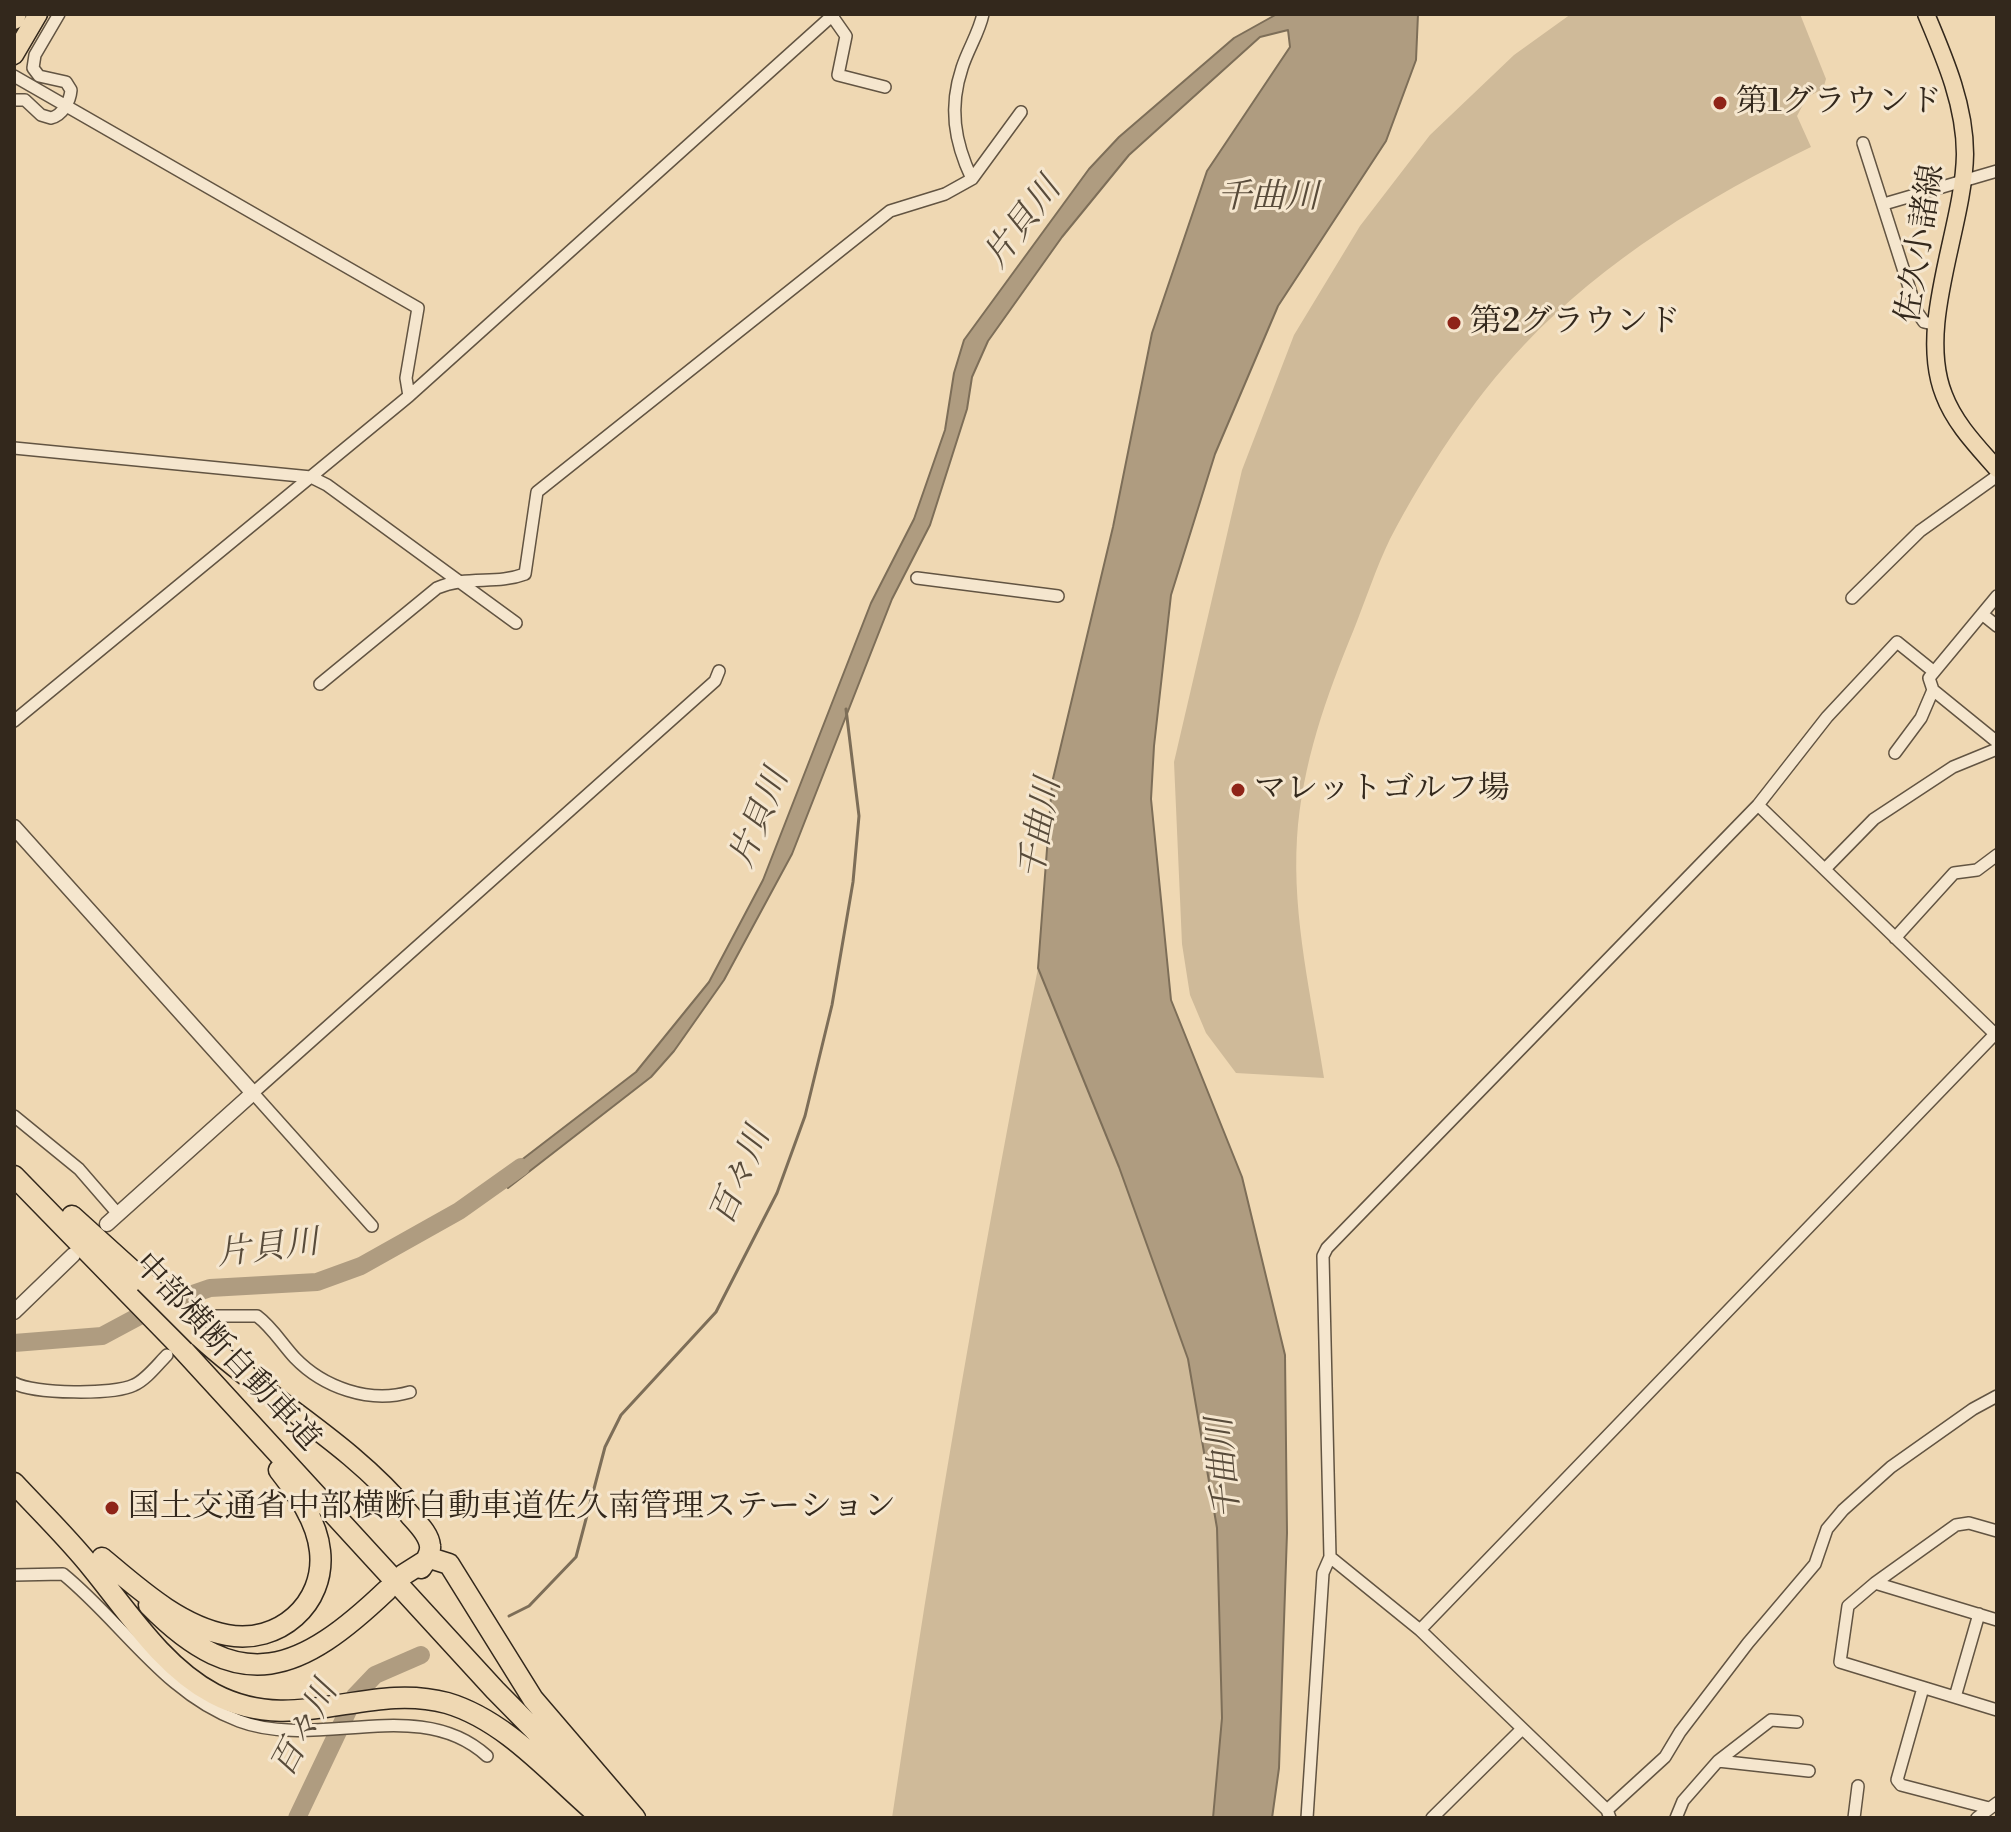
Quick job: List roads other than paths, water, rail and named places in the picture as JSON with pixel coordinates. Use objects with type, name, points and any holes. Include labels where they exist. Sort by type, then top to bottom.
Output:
[{"type":"highway","points":[[14,20],[17,14]]},
{"type":"highway","points":[[14,55],[38,14]]},
{"type":"highway","points":[[14,1167],[178,1343],[292,1486],[317,1535],[320,1552],[318,1580],[303,1611],[264,1635],[239,1637],[208,1629],[178,1614],[96,1562]]},
{"type":"highway","name":"中部横断自動車道","points":[[14,1176],[75,1247],[130,1288]]},
{"type":"highway","points":[[130,1288],[178,1343],[247,1377],[333,1439],[372,1473],[428,1538],[431,1548],[427,1559],[406,1578]]},
{"type":"highway","name":"中部横断自動車道","points":[[178,1343],[495,1690],[621,1818]]},
{"type":"highway","points":[[14,1482],[178,1646],[212,1665],[235,1672],[267,1674],[305,1665],[339,1645],[390,1593]]},
{"type":"highway","points":[[427,1559],[437,1558],[449,1564],[533,1699],[635,1818]]},
{"type":"highway","points":[[96,1562],[156,1645],[184,1673],[214,1694],[269,1712],[334,1708],[372,1701],[430,1700],[479,1716],[504,1732],[602,1818]]},
{"type":"main road","name":"佐久小諸線","points":[[1926,14],[1941,49],[1961,115],[1964,142],[1963,180],[1937,325],[1936,362],[1944,395],[1958,422],[1997,469]]},
{"type":"street","points":[[14,100],[25,100],[45,118],[57,117],[65,105],[71,90],[66,82],[39,76],[33,68],[35,55],[59,14]]},
{"type":"street","points":[[972,179],[959,147],[954,113],[963,66],[983,14]]},
{"type":"street","points":[[14,721],[409,396],[833,15],[846,36],[838,75],[885,87]]},
{"type":"street","points":[[14,76],[418,308],[406,378],[409,396]]},
{"type":"street","points":[[320,684],[423,597],[455,580],[510,580],[525,574],[537,492],[890,211],[945,194],[972,179],[1021,112]]},
{"type":"street","points":[[1863,143],[1920,317],[1937,325]]},
{"type":"street","points":[[1884,204],[1997,171]]},
{"type":"street","points":[[14,448],[311,477],[327,485],[516,623]]},
{"type":"street","points":[[1852,598],[1920,531],[1997,476]]},
{"type":"street","points":[[917,578],[1058,596]]},
{"type":"street","points":[[1997,596],[1929,678],[1933,690],[1997,742]]},
{"type":"street","points":[[1982,614],[1997,626]]},
{"type":"street","points":[[1307,1818],[1323,1573],[1330,1557],[1323,1269],[1327,1248],[1758,805],[1827,717],[1897,642],[1933,671]]},
{"type":"street","points":[[14,1116],[79,1169],[112,1219],[715,681],[719,671]]},
{"type":"street","points":[[1895,753],[1921,718],[1933,690]]},
{"type":"street","points":[[1825,869],[1874,819],[1953,767],[1997,749]]},
{"type":"street","points":[[1420,1630],[1996,1033],[1758,805]]},
{"type":"street","points":[[14,827],[372,1226]]},
{"type":"street","points":[[1895,938],[1954,873],[1977,870],[1997,855]]},
{"type":"street","points":[[14,1312],[75,1247]]},
{"type":"street","points":[[14,1383],[61,1392],[135,1385],[178,1343],[214,1316],[257,1316],[308,1370],[334,1385],[364,1394],[410,1392]]},
{"type":"street","points":[[1330,1557],[1420,1630],[1608,1814],[1665,1757],[1680,1732],[1748,1643],[1815,1564],[1827,1529],[1843,1510],[1891,1467],[1973,1409],[1997,1396]]},
{"type":"street","points":[[1997,1531],[1969,1523],[1956,1525],[1875,1583],[1848,1606],[1840,1662],[1997,1710]]},
{"type":"street","points":[[14,1575],[63,1574],[170,1679],[224,1715],[274,1731],[431,1728],[466,1740],[487,1756]]},
{"type":"street","points":[[1875,1583],[1997,1620]]},
{"type":"street","points":[[1955,1697],[1979,1614]]},
{"type":"street","points":[[1923,1688],[1897,1780],[1901,1785],[1993,1806]]},
{"type":"street","points":[[1676,1818],[1683,1801],[1718,1761],[1771,1720],[1797,1722]]},
{"type":"street","points":[[1432,1818],[1522,1729]]},
{"type":"street","points":[[1718,1761],[1809,1771]]},
{"type":"street","points":[[1854,1818],[1858,1786]]},
{"type":"street","points":[[1977,1818],[1993,1806]]},
{"type":"water","name":"千曲川","points":[[1277,14],[1418,14],[1416,60],[1386,141],[1278,306],[1215,454],[1171,595],[1151,799],[1171,1000],[1242,1177],[1285,1355],[1287,1533],[1279,1768],[1272,1818],[1213,1818],[1222,1718],[1217,1528],[1188,1359],[1119,1167],[1038,968],[1052,783],[1113,527],[1152,333],[1207,171],[1290,47],[1288,30],[1260,37],[1129,155],[1062,237],[988,341],[972,377],[967,409],[930,525],[892,599],[792,854],[724,980],[674,1051],[651,1077],[508,1188],[498,1178],[636,1072],[709,982],[763,880],[871,603],[914,519],[945,430],[954,373],[964,340],[1089,169],[1119,137],[1234,38]]},
{"type":"waterway","name":"百々川","points":[[509,1616],[529,1606],[576,1557],[605,1447],[621,1415],[716,1312],[777,1193],[805,1116],[832,1005],[853,882],[859,816],[846,709]]},
{"type":"waterway","name":"片貝川","points":[[14,1343],[102,1336],[158,1306],[210,1288],[317,1282],[361,1266],[459,1211],[521,1167]]},
{"type":"waterway","name":"百々川","points":[[297,1818],[355,1696],[375,1675],[421,1655]]},
{"type":"place","name":"第1グラウンド","points":[[1720,103]]},
{"type":"place","name":"第2グラウンド","points":[[1454,323]]},
{"type":"place","name":"マレットゴルフ場","points":[[1238,790]]},
{"type":"place","name":"国土交通省中部横断自動車道佐久南管理ステーション","points":[[112,1508]]}]
